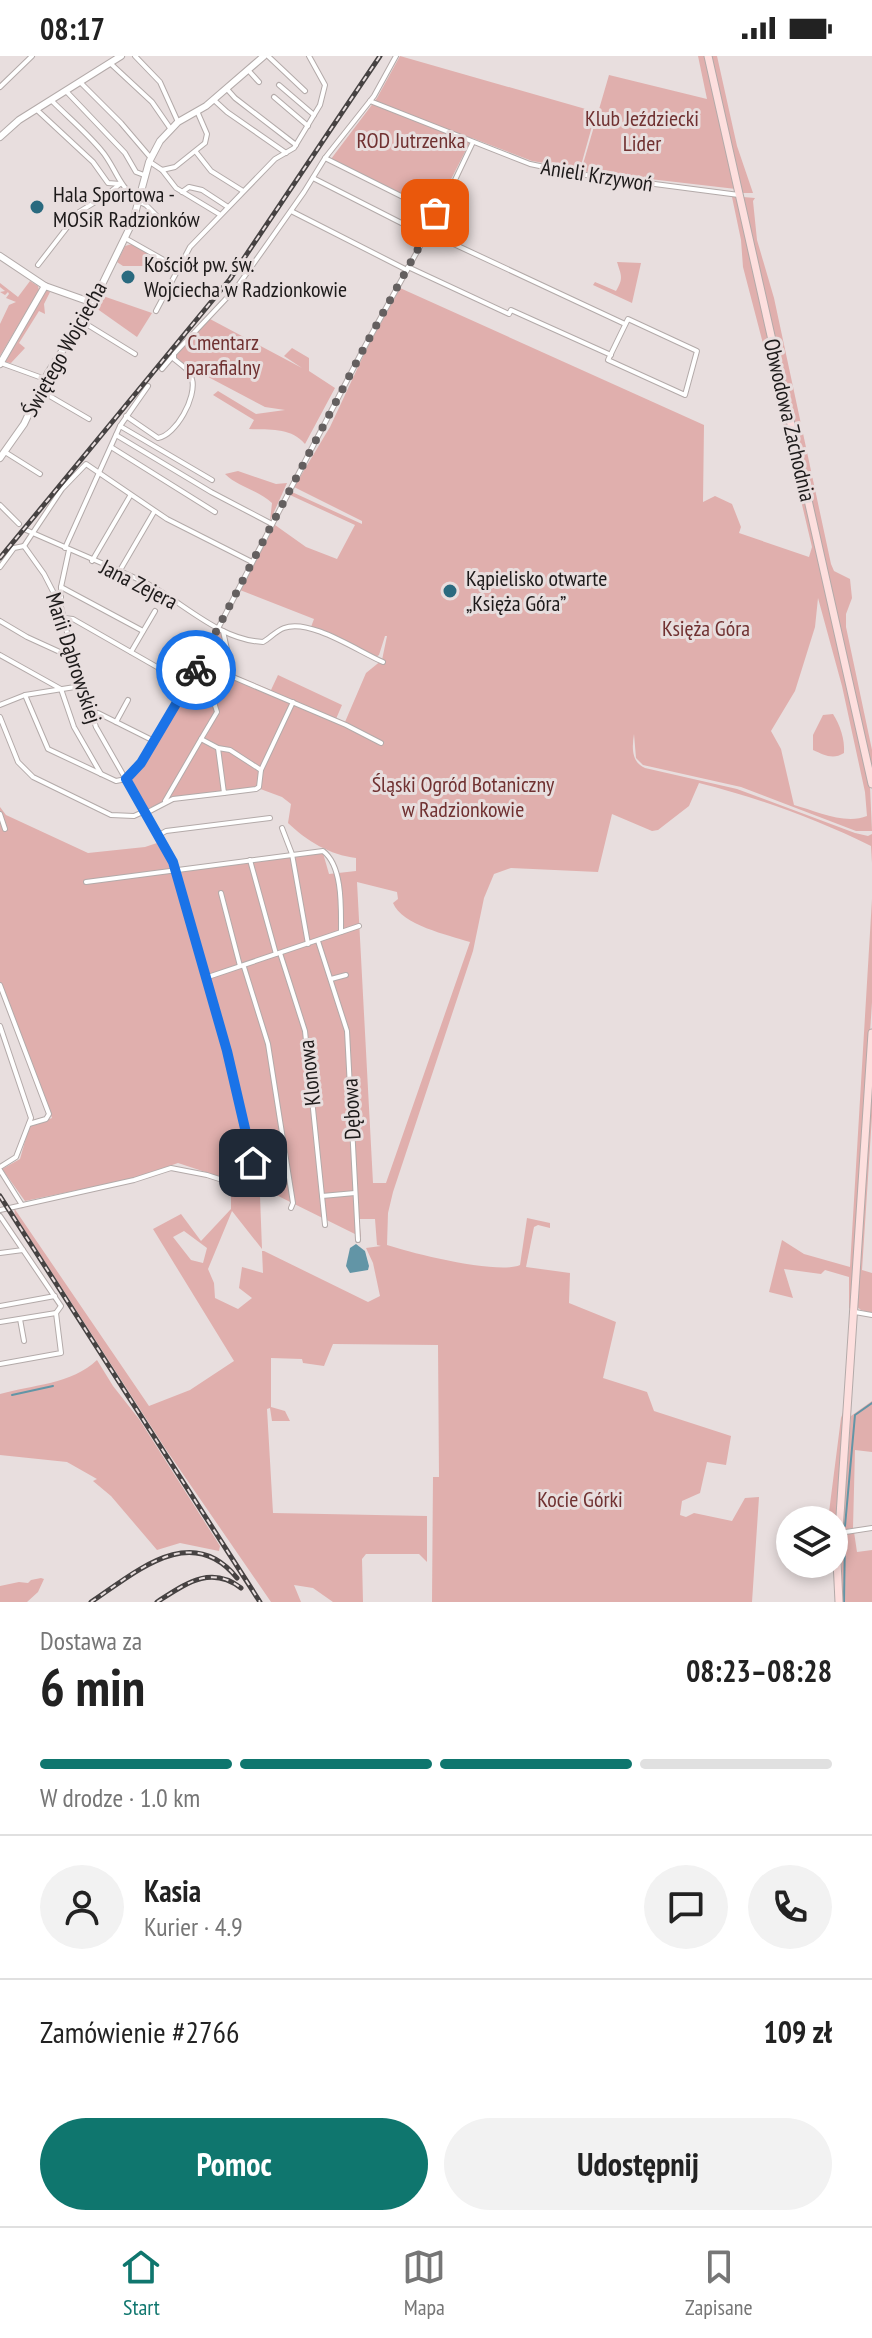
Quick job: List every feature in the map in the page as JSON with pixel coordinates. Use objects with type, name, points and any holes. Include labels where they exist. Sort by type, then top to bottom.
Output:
[{"type":"main road","name":"Obwodowa Zachodnia","points":[[708,56],[872,784]]},
{"type":"main road","points":[[841,1506],[872,1033]]},
{"type":"main road","points":[[839,1578],[839,1602]]},
{"type":"street","points":[[0,87],[32,56]]},
{"type":"street","points":[[0,137],[36,109],[121,56]]},
{"type":"street","points":[[135,56],[160,82],[178,122]]},
{"type":"street","points":[[265,56],[305,91]]},
{"type":"street","name":"Świętego Wojciecha","points":[[2,455],[24,424],[45,379],[93,303],[133,221],[150,160],[170,128],[214,99],[265,56]]},
{"type":"street","points":[[156,311],[190,247],[275,159],[296,145],[308,126],[325,91],[309,56]]},
{"type":"street","points":[[162,369],[237,287],[325,158],[370,101],[396,56]]},
{"type":"street","points":[[110,63],[152,102],[170,128]]},
{"type":"street","points":[[249,71],[259,82]]},
{"type":"street","points":[[81,83],[182,192],[220,215]]},
{"type":"street","points":[[279,85],[314,115]]},
{"type":"street","points":[[227,89],[296,145]]},
{"type":"street","points":[[66,91],[125,153],[136,172],[144,175]]},
{"type":"street","points":[[274,97],[308,126]]},
{"type":"street","points":[[214,99],[227,112],[286,153]]},
{"type":"street","points":[[51,100],[101,149],[115,169],[120,184],[158,217]]},
{"type":"street","name":"Anieli Krzywoń","points":[[370,101],[530,164],[578,174],[739,195]]},
{"type":"street","points":[[36,109],[93,162],[108,183],[120,184]]},
{"type":"street","points":[[162,170],[175,167],[196,152],[207,139],[197,111]]},
{"type":"street","points":[[25,695],[48,749],[116,781],[126,779],[137,769],[220,629],[252,562],[473,142]]},
{"type":"street","points":[[196,152],[211,171],[243,191]]},
{"type":"street","points":[[325,158],[437,214]]},
{"type":"street","points":[[313,178],[426,234],[626,324]]},
{"type":"street","points":[[29,277],[79,212],[120,184]]},
{"type":"street","points":[[182,192],[189,187],[202,190],[228,207]]},
{"type":"street","points":[[291,211],[509,314],[511,310],[611,355]]},
{"type":"street","points":[[125,238],[178,268]]},
{"type":"street","points":[[0,256],[45,286],[93,303]]},
{"type":"street","points":[[45,286],[1,362],[45,379]]},
{"type":"street","points":[[628,319],[697,351],[685,395],[608,360],[626,324],[628,319]]},
{"type":"street","points":[[83,322],[135,354]]},
{"type":"street","points":[[126,416],[158,438],[174,428],[189,399],[192,380],[174,355]]},
{"type":"street","points":[[61,607],[67,549],[120,426],[148,386]]},
{"type":"street","points":[[41,391],[89,419]]},
{"type":"street","points":[[120,426],[212,480]]},
{"type":"street","points":[[116,435],[211,492],[272,524]]},
{"type":"street","points":[[111,447],[215,512]]},
{"type":"street","points":[[2,455],[40,474]]},
{"type":"street","points":[[0,567],[14,548],[24,546],[29,531],[82,465],[89,465],[155,511],[252,562]]},
{"type":"street","points":[[92,561],[130,496]]},
{"type":"street","points":[[0,505],[19,524]]},
{"type":"street","points":[[119,572],[155,511]]},
{"type":"street","name":"Jana Zejera","points":[[29,531],[146,583],[220,629],[261,642],[283,629],[302,627],[330,636],[383,662]]},
{"type":"street","name":"Marii Dąbrowskiej","points":[[24,546],[44,574],[61,607],[81,686],[101,737],[176,870],[227,1051],[261,1194]]},
{"type":"street","points":[[61,587],[143,631]]},
{"type":"street","points":[[131,652],[155,611]]},
{"type":"street","points":[[64,618],[73,619],[213,699],[217,706],[217,712],[164,803]]},
{"type":"street","points":[[0,621],[73,658]]},
{"type":"street","points":[[220,629],[233,677],[381,743]]},
{"type":"street","points":[[0,655],[61,689],[74,727],[102,776]]},
{"type":"street","points":[[0,705],[25,695],[81,686]]},
{"type":"street","points":[[116,722],[128,700]]},
{"type":"street","points":[[0,717],[18,762],[33,777],[111,815],[134,816],[173,799],[259,787],[261,770],[293,702]]},
{"type":"street","points":[[98,713],[154,741]]},
{"type":"street","points":[[201,739],[230,750],[261,770]]},
{"type":"street","points":[[218,748],[224,793]]},
{"type":"street","points":[[0,814],[5,829]]},
{"type":"street","points":[[159,835],[166,831],[270,818]]},
{"type":"street","points":[[282,828],[292,854],[308,944]]},
{"type":"street","points":[[86,882],[325,851],[337,874],[341,932]]},
{"type":"street","name":"Klonowa","points":[[250,860],[305,1031],[325,1225]]},
{"type":"street","points":[[221,893],[268,1044],[293,1203],[291,1208]]},
{"type":"street","points":[[205,978],[359,926]]},
{"type":"street","name":"Dębowa","points":[[318,941],[347,1031],[358,1240]]},
{"type":"street","points":[[331,979],[346,975]]},
{"type":"street","points":[[0,985],[49,1114],[46,1119],[29,1124]]},
{"type":"street","points":[[0,1026],[30,1111],[29,1124],[16,1157],[0,1168],[22,1205]]},
{"type":"street","points":[[0,1364],[59,1354],[62,1350],[56,1313],[61,1306],[0,1213],[171,1168],[247,1188]]},
{"type":"street","points":[[322,1196],[355,1193]]},
{"type":"street","points":[[0,1253],[23,1250]]},
{"type":"street","points":[[0,1306],[55,1296]]},
{"type":"street","points":[[854,1311],[872,1315]]},
{"type":"street","points":[[0,1322],[56,1313]]},
{"type":"street","points":[[20,1319],[24,1341]]},
{"type":"street","points":[[848,1532],[872,1528]]},
{"type":"green space","name":"ROD Jutrzenka","points":[[400,56],[596,112],[580,169],[532,161],[472,138],[435,211],[331,159],[377,98]]},
{"type":"green space","name":"Klub Jeździecki Lider","points":[[698,56],[706,56],[736,189],[581,171],[609,75],[707,99]]},
{"type":"green space","points":[[711,56],[717,56],[737,146],[753,193],[742,193]]},
{"type":"green space","points":[[732,197],[738,197],[870,787],[872,831],[856,831],[741,787],[643,765],[636,758],[634,734],[634,754],[637,762],[645,768],[737,789],[855,833],[872,834],[872,863],[871,846],[850,836],[765,802],[699,783],[689,806],[658,830],[652,831],[612,814],[598,872],[511,868],[494,874],[484,898],[473,951],[393,1192],[388,1213],[387,1245],[455,1262],[509,1267],[520,1265],[527,1218],[550,1223],[550,1228],[534,1227],[526,1267],[570,1273],[569,1303],[616,1322],[603,1378],[647,1392],[654,1411],[731,1436],[726,1465],[707,1462],[700,1493],[682,1501],[680,1515],[686,1517],[694,1513],[732,1521],[745,1498],[759,1497],[752,1602],[432,1602],[433,1477],[439,1477],[438,1345],[333,1344],[324,1366],[303,1363],[302,1359],[271,1358],[271,1407],[285,1411],[290,1421],[272,1421],[270,1408],[267,1409],[273,1513],[427,1516],[427,1562],[419,1554],[366,1554],[362,1559],[363,1602],[333,1602],[313,1588],[294,1585],[301,1602],[271,1602],[165,1448],[15,1215],[14,1208],[149,1406],[190,1390],[234,1361],[153,1229],[181,1214],[201,1241],[231,1209],[231,1186],[260,1196],[262,1249],[232,1211],[208,1269],[214,1283],[215,1298],[238,1309],[252,1298],[239,1288],[242,1267],[263,1273],[262,1251],[368,1302],[380,1296],[373,1263],[366,1248],[381,1246],[377,1245],[375,1219],[359,1219],[361,1237],[262,1188],[231,1053],[180,871],[323,853],[329,874],[356,871],[356,858],[328,850],[303,836],[288,823],[291,804],[282,797],[255,787],[176,797],[147,809],[131,777],[219,631],[225,633],[235,675],[271,690],[278,675],[342,705],[336,719],[345,722],[366,673],[382,660],[387,636],[376,657],[311,627],[314,619],[240,590],[275,525],[306,547],[337,559],[355,525],[290,495],[292,492],[362,524],[362,521],[294,487],[330,427],[366,350],[400,288],[704,425],[703,502],[715,496],[732,504],[741,527],[739,533],[809,557],[812,547],[743,267]],"holes":[[[818,598],[842,686],[865,792],[867,816],[858,818],[830,816],[794,805],[781,749],[771,731],[795,691],[815,627]],[[357,882],[397,892],[398,899],[393,903],[406,917],[427,928],[470,942],[386,1183],[373,1183]],[[184,1231],[207,1248],[203,1263],[191,1260],[173,1237]]]},
{"type":"green space","points":[[743,197],[755,198],[757,240],[774,298],[831,564],[834,571],[850,579],[852,598],[846,614],[846,627],[872,750],[872,770]]},
{"type":"green space","points":[[132,244],[153,257],[148,266],[123,266],[117,262],[125,246]]},
{"type":"green space","points":[[617,262],[641,263],[632,303],[593,285],[595,282],[616,291],[621,276]]},
{"type":"green space","points":[[30,281],[39,290],[0,356],[0,324],[9,305],[16,302],[6,298],[8,292],[5,295],[0,292],[5,291],[0,283],[18,297]]},
{"type":"green space","points":[[46,290],[50,292],[44,304],[45,314],[39,311],[19,343],[25,348],[11,363],[5,362]]},
{"type":"green space","points":[[103,296],[152,313],[137,337],[96,308]]},
{"type":"green space","name":"Cmentarz parafialny","points":[[210,319],[302,368],[284,356],[292,348],[309,358],[309,371],[335,388],[305,444],[287,432],[249,429],[254,420],[213,395],[218,391],[256,414],[285,410],[265,407],[176,360],[175,355]]},
{"type":"green space","points":[[238,471],[276,484],[287,483],[270,521],[272,503],[225,474]]},
{"type":"green space","points":[[833,714],[842,732],[844,753],[832,756],[813,750],[813,735],[823,715]]},
{"type":"green space","points":[[0,807],[6,815],[88,853],[145,847],[160,842],[173,869],[223,1045],[247,1144],[243,1146],[251,1187],[178,1163],[131,1179],[25,1201],[2,1169],[20,1159],[29,1127],[52,1118],[0,983]]},
{"type":"green space","points":[[872,899],[872,1002],[852,1305],[849,1309],[849,1277],[825,1270],[821,1274],[784,1269],[793,1298],[769,1292],[782,1240],[804,1254],[850,1267]]},
{"type":"green space","points":[[872,1071],[862,1270],[872,1273],[872,1313],[856,1306]]},
{"type":"green space","points":[[97,1360],[139,1419],[220,1546],[219,1551],[180,1543],[157,1550],[111,1496],[93,1481],[97,1479],[67,1462],[0,1455],[0,1394],[64,1379]]},
{"type":"green space","points":[[872,1401],[872,1452],[855,1450],[853,1528],[848,1529],[848,1506],[844,1506],[851,1416]]},
{"type":"green space","points":[[845,1407],[841,1506],[830,1506]]},
{"type":"green space","points":[[854,1532],[857,1552],[872,1550],[872,1602],[842,1602],[842,1578],[848,1578],[848,1534]]},
{"type":"green space","points":[[835,1578],[838,1578],[837,1602]]},
{"type":"green space","points":[[44,1579],[38,1592],[27,1602],[0,1602],[0,1586],[28,1583]]},
{"type":"water","points":[[356,1244],[365,1251],[369,1266],[368,1270],[350,1273],[346,1266],[350,1248]]},
{"type":"waterway","points":[[12,1395],[53,1386]]},
{"type":"waterway","points":[[847,1506],[855,1415],[872,1403]]},
{"type":"waterway","points":[[844,1578],[844,1602]]},
{"type":"railway","points":[[0,558],[230,279],[380,56]]},
{"type":"railway","points":[[0,1196],[260,1602]]},
{"type":"railway","points":[[91,1602],[144,1567],[182,1553],[201,1554],[219,1561],[237,1578]]},
{"type":"railway","points":[[157,1602],[187,1584],[208,1577],[230,1581],[241,1588]]},
{"type":"way so far","points":[[196,670],[435,213]]},
{"type":"place","name":"Hala Sportowa - MOSiR Radzionków","points":[[37,207]]},
{"type":"place","name":"Kościół pw. św. Wojciecha w Radzionkowie","points":[[128,277]]},
{"type":"place","name":"Kąpielisko otwarte „Księża Góra”","points":[[450,591]]},
{"type":"route","points":[[196,670],[141,763],[126,779],[173,862],[227,1051],[253,1163]]},
{"type":"park label","name":"Księża Góra","points":[[706,628]]},
{"type":"park label","name":"Śląski Ogród Botaniczny w Radzionkowie","points":[[463,796]]},
{"type":"park label","name":"Kocie Górki","points":[[580,1499]]}]
